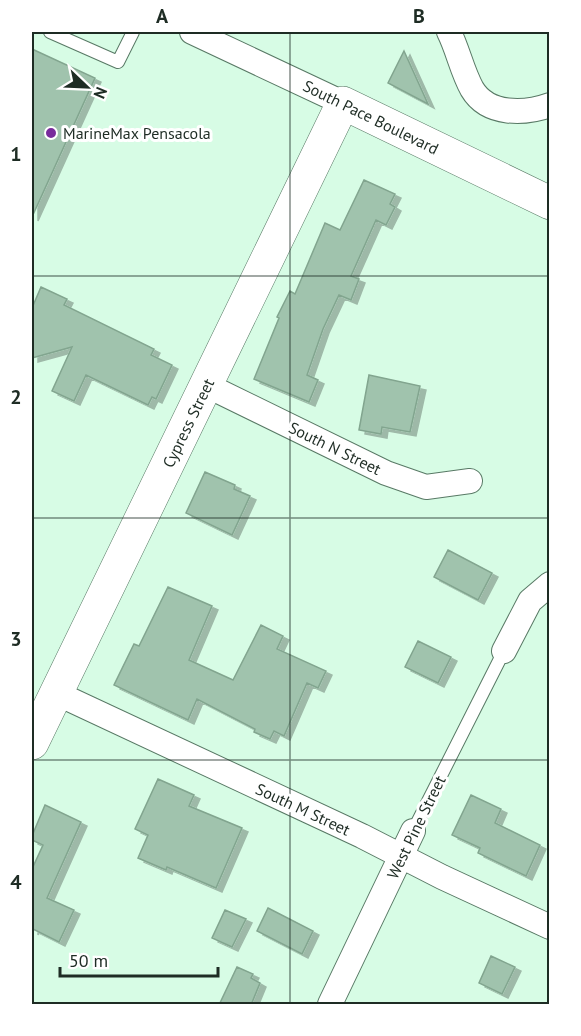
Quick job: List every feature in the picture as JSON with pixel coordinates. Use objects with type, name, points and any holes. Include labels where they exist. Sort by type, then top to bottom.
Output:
[{"type":"street","points":[[449,32],[473,90],[483,100],[492,106],[508,111],[542,108]]},
{"type":"street","name":"South Pace Boulevard","points":[[204,34],[549,203]]},
{"type":"street","name":"Cypress Street","points":[[32,743],[342,103]]},
{"type":"street","name":"South N Street","points":[[207,385],[386,473],[426,487],[470,481]]},
{"type":"street","points":[[504,651],[530,601],[549,584]]},
{"type":"street","name":"South M Street","points":[[56,693],[351,831],[549,927]]},
{"type":"street","name":"West Pine Street","points":[[330,1005],[413,831]]},
{"type":"lane","points":[[50,32],[118,62],[133,32]]},
{"type":"lane","name":"West Pine Street","points":[[413,831],[504,651]]},
{"type":"building","name":"MarineMax Pensacola","points":[[32,49],[95,78],[32,217]]},
{"type":"building","points":[[404,51],[428,104],[388,83]]},
{"type":"building","points":[[364,180],[395,194],[390,204],[395,207],[386,225],[376,220],[351,276],[359,279],[351,300],[339,295],[323,329],[307,375],[318,380],[309,402],[254,379],[279,318],[277,317],[290,291],[295,294],[325,223],[340,230]]},
{"type":"building","points":[[41,287],[67,299],[64,305],[154,349],[151,355],[172,365],[156,399],[152,397],[148,405],[86,375],[74,401],[52,391],[72,347],[32,358],[32,308]]},
{"type":"building","points":[[369,375],[420,386],[410,432],[382,427],[381,434],[359,430]]},
{"type":"building","points":[[205,472],[235,485],[234,489],[250,496],[232,535],[186,513]]},
{"type":"building","points":[[448,550],[492,573],[478,600],[434,577]]},
{"type":"building","points":[[168,587],[212,606],[189,660],[233,680],[261,625],[283,636],[277,649],[326,671],[318,688],[307,683],[284,736],[274,731],[270,739],[197,699],[188,720],[114,685],[134,644],[139,646]]},
{"type":"building","points":[[418,641],[451,657],[438,683],[405,667]]},
{"type":"building","points":[[158,779],[194,795],[189,806],[242,828],[216,888],[167,867],[166,870],[138,858],[148,835],[135,829]]},
{"type":"building","points":[[471,795],[501,809],[495,823],[540,845],[526,876],[478,853],[480,848],[452,835]]},
{"type":"building","points":[[45,805],[81,822],[47,898],[74,910],[59,942],[33,929],[32,931],[32,869],[43,845],[32,840],[32,836]]},
{"type":"building","points":[[268,908],[313,931],[302,954],[257,931]]},
{"type":"building","points":[[225,910],[246,919],[232,947],[212,938]]},
{"type":"building","points":[[491,956],[515,967],[502,994],[479,983]]},
{"type":"building","points":[[237,967],[253,974],[251,978],[260,983],[251,1005],[219,1005]]},
{"type":"place","name":"MarineMax Pensacola","points":[[51,133]]}]
